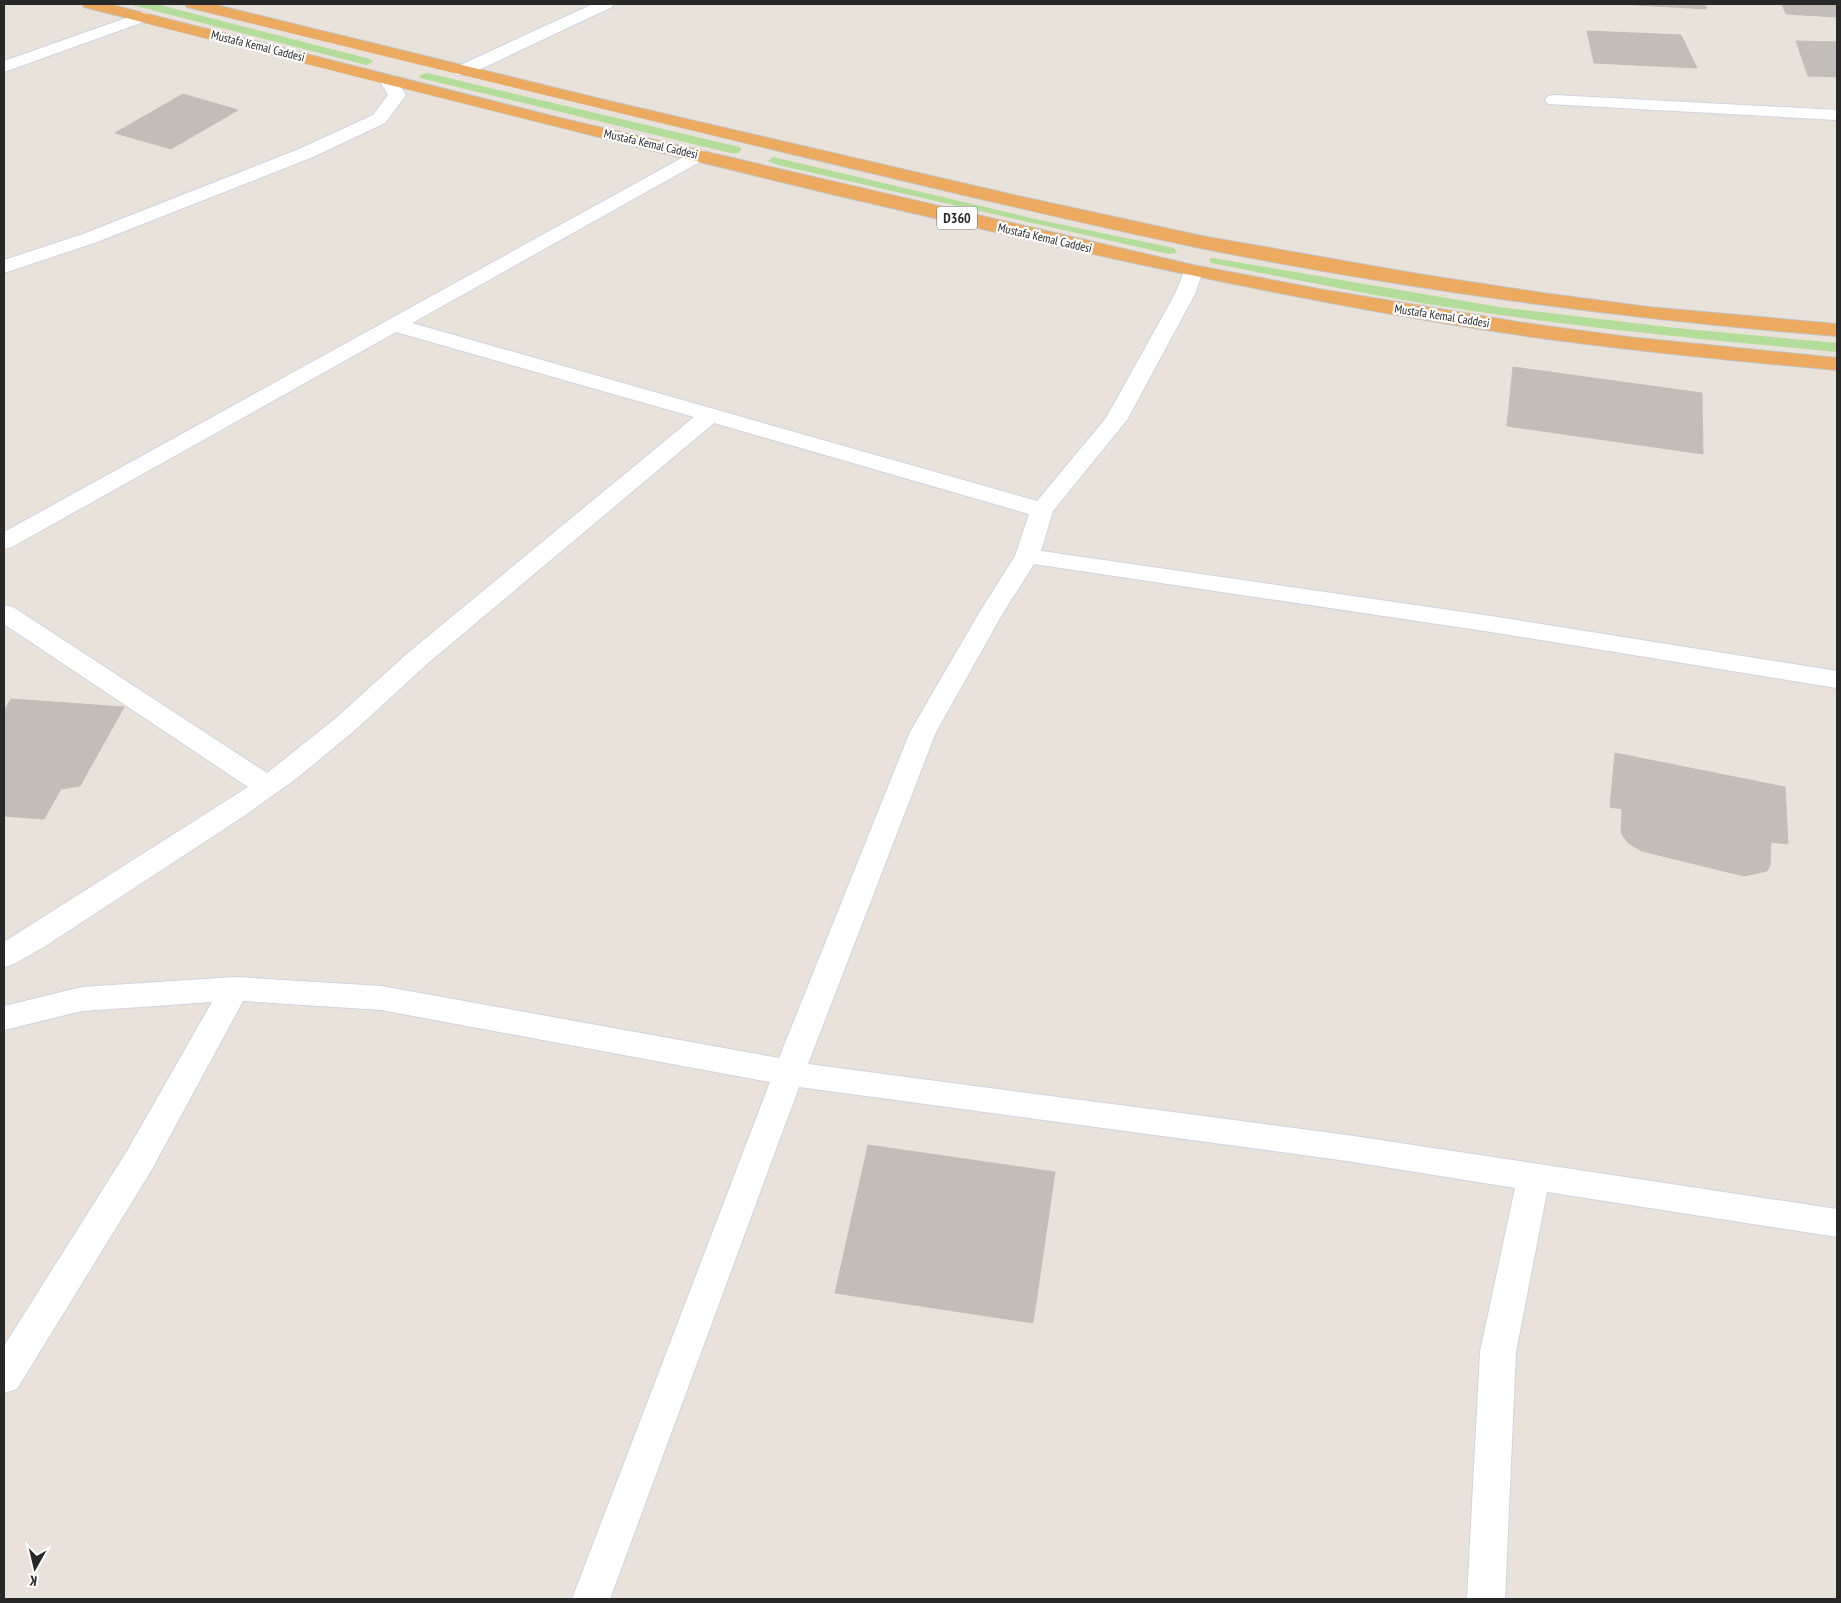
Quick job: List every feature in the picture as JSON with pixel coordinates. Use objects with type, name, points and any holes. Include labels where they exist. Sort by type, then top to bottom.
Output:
[{"type":"highway","name":"Mustafa Kemal Caddesi","points":[[90,4],[388,80],[958,218],[1193,271],[1319,295],[1531,330],[1628,343],[1837,364]]},
{"type":"highway","name":"Mustafa Kemal Caddesi","points":[[192,4],[418,60],[1018,202],[1202,242],[1418,280],[1542,299],[1648,313],[1837,330]]},
{"type":"highway","points":[[388,80],[418,60]]},
{"type":"highway","points":[[746,166],[774,143]]},
{"type":"highway","points":[[1193,271],[1202,242]]},
{"type":"street","points":[[462,70],[606,4]]},
{"type":"street","points":[[4,67],[143,17]]},
{"type":"street","points":[[4,267],[99,234],[306,153],[379,119],[391,106],[397,95],[388,80]]},
{"type":"street","points":[[1554,100],[1837,115]]},
{"type":"street","points":[[4,542],[698,155]]},
{"type":"street","points":[[591,1599],[790,1073],[924,732],[991,614],[1027,556],[1042,510],[1116,420],[1185,294],[1193,271]]},
{"type":"street","points":[[395,325],[1042,510]]},
{"type":"street","points":[[4,956],[79,910],[267,786],[323,743],[373,701],[418,658],[710,415]]},
{"type":"street","points":[[1027,556],[1491,624],[1837,679]]},
{"type":"street","points":[[4,614],[267,786]]},
{"type":"street","points":[[4,1378],[139,1161],[235,989]]},
{"type":"street","points":[[4,1018],[82,999],[235,989],[381,998],[790,1073],[1338,1146],[1837,1224]]},
{"type":"street","points":[[1486,1599],[1498,1352],[1534,1176]]},
{"type":"green space","points":[[128,4],[156,4],[370,59],[373,62],[366,65]]},
{"type":"green space","points":[[427,73],[742,149],[738,153],[730,153],[420,78],[419,76]]},
{"type":"green space","points":[[773,157],[1040,220],[1174,248],[1177,253],[1169,254],[778,165],[768,161]]},
{"type":"green space","points":[[1213,258],[1499,307],[1676,328],[1837,343],[1837,352],[1618,330],[1452,308],[1211,263],[1209,259]]},
{"type":"building","points":[[1619,4],[1705,4],[1707,9]]},
{"type":"building","points":[[1782,4],[1837,4],[1837,17],[1786,14]]},
{"type":"building","points":[[1587,31],[1681,35],[1697,68],[1594,63]]},
{"type":"building","points":[[1796,41],[1837,42],[1837,77],[1808,76]]},
{"type":"building","points":[[183,94],[238,110],[171,149],[115,133]]},
{"type":"building","points":[[1513,367],[1702,393],[1703,454],[1507,426]]},
{"type":"building","points":[[11,699],[124,707],[80,786],[61,789],[44,819],[4,816],[4,711]]},
{"type":"building","points":[[1615,753],[1785,787],[1788,844],[1771,842],[1770,865],[1767,871],[1744,876],[1642,851],[1628,843],[1621,833],[1622,809],[1610,807]]},
{"type":"building","points":[[868,1145],[1055,1172],[1033,1323],[835,1293]]}]
